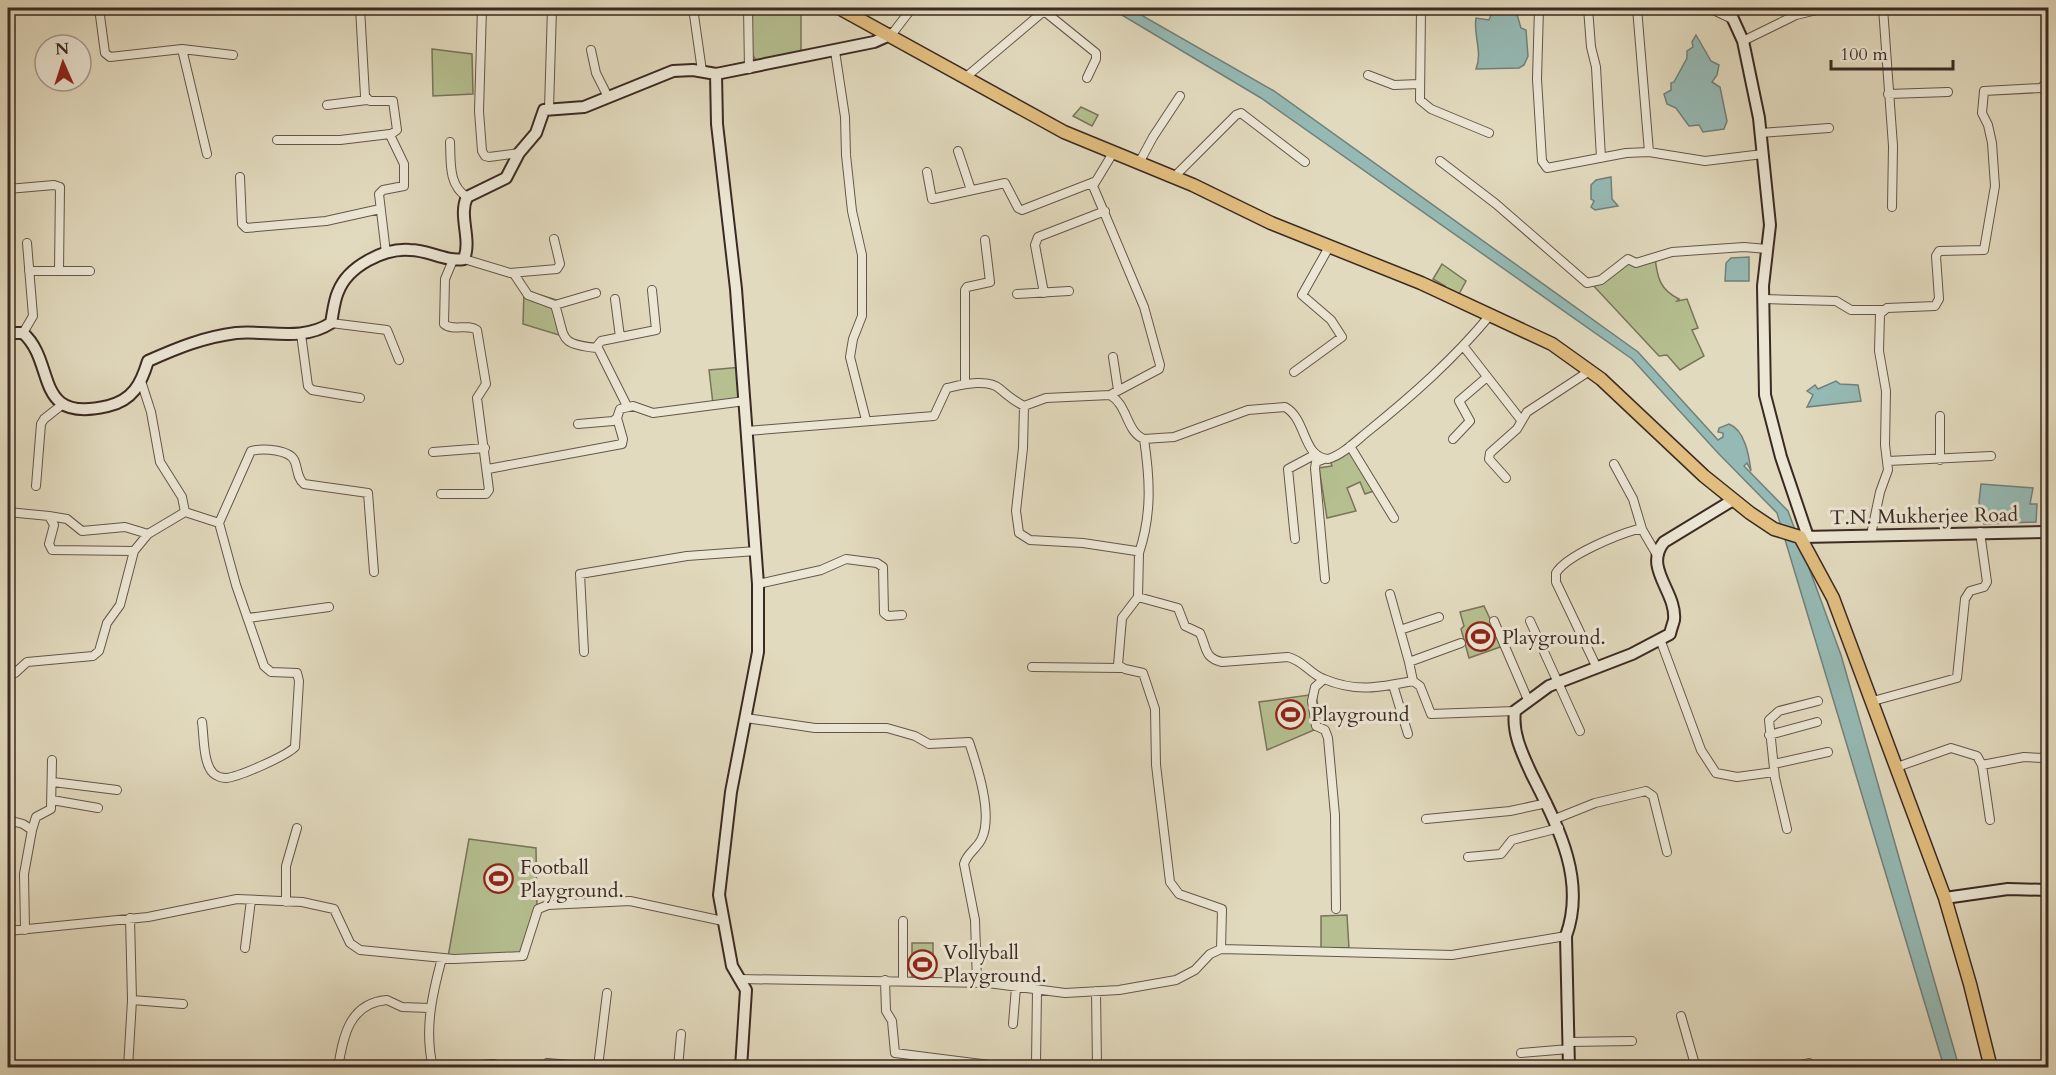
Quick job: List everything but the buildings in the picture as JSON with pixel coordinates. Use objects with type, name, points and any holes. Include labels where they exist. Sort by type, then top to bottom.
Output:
[{"type":"main road","points":[[839,8],[892,34],[1064,132],[1174,177],[1271,223],[1491,314],[1552,344],[1591,370],[1733,500],[1774,529],[1804,537],[1833,598],[1945,898],[1991,1068]]},
{"type":"street","points":[[99,8],[103,45],[107,55],[119,57],[182,49],[233,55]]},
{"type":"street","points":[[360,8],[364,92],[367,100]]},
{"type":"street","points":[[482,8],[479,111],[482,151],[486,157],[519,153]]},
{"type":"street","points":[[549,109],[552,8]]},
{"type":"street","points":[[693,8],[702,71]]},
{"type":"street","points":[[748,8],[749,69]]},
{"type":"street","points":[[466,197],[506,178],[519,153],[531,141],[544,110],[576,109],[673,71],[702,71],[716,74],[874,42],[892,34],[912,8]]},
{"type":"street","points":[[1421,8],[1420,100],[1426,106],[1490,133]]},
{"type":"street","points":[[1539,8],[1538,79],[1544,164],[1554,169],[1602,158],[1649,152],[1705,161],[1763,154]]},
{"type":"street","points":[[1588,8],[1591,47],[1596,68],[1602,158]]},
{"type":"street","points":[[1637,8],[1649,152]]},
{"type":"street","points":[[1709,8],[1734,20]]},
{"type":"street","points":[[1728,8],[1743,41],[1753,80],[1770,225],[1764,298],[1765,395],[1804,537]]},
{"type":"street","points":[[1743,41],[1796,15],[1825,8]]},
{"type":"street","points":[[1883,8],[1894,154],[1892,207]]},
{"type":"street","points":[[966,77],[1042,9],[1096,53],[1096,59],[1087,78]]},
{"type":"street","points":[[182,49],[207,154]]},
{"type":"street","points":[[591,50],[596,73],[607,95]]},
{"type":"street","points":[[836,51],[845,117],[846,163],[852,211],[862,255],[862,316],[853,339],[850,357],[866,420]]},
{"type":"street","points":[[716,74],[717,124],[736,288],[758,584],[758,652],[731,792],[719,896],[732,966],[746,990],[747,1007],[741,1068]]},
{"type":"street","points":[[1368,75],[1394,85],[1419,84]]},
{"type":"street","points":[[1764,298],[1836,301],[1851,310],[1935,306],[1939,299],[1938,252],[1984,249],[1995,186],[1992,143],[1988,125],[1982,113],[1984,91],[2041,88],[2048,82]]},
{"type":"street","points":[[1888,94],[1948,92]]},
{"type":"street","points":[[1139,164],[1153,137],[1180,96]]},
{"type":"street","points":[[276,140],[339,140],[390,134],[397,130],[393,101],[367,100],[327,105]]},
{"type":"street","points":[[1174,177],[1236,115],[1241,113],[1305,162]]},
{"type":"street","points":[[1761,133],[1829,128]]},
{"type":"street","points":[[386,253],[380,209],[381,191],[405,185],[404,164],[390,134]]},
{"type":"street","points":[[450,142],[453,182],[458,191],[466,197]]},
{"type":"street","points":[[958,151],[971,190]]},
{"type":"street","points":[[927,172],[932,199],[1005,183],[1018,208],[1022,210],[1094,182],[1113,153]]},
{"type":"street","points":[[1440,161],[1496,204],[1587,283],[1601,279],[1628,259],[1636,263],[1682,251],[1744,247],[1767,249]]},
{"type":"street","points":[[240,177],[242,224],[246,228],[326,221],[380,209]]},
{"type":"street","points":[[1023,406],[1046,398],[1110,395],[1159,369],[1160,365],[1144,307],[1094,182]]},
{"type":"street","points":[[8,189],[54,185],[60,187],[59,271]]},
{"type":"street","points":[[441,494],[488,492],[488,470],[477,398],[486,384],[477,330],[472,326],[450,328],[444,324],[445,279],[467,248],[464,208],[466,197]]},
{"type":"street","points":[[1044,293],[1035,245],[1038,237],[1104,211]]},
{"type":"street","points":[[331,323],[338,291],[347,278],[373,258],[386,253],[411,249],[514,274],[559,267],[554,239]]},
{"type":"street","points":[[965,384],[965,290],[967,287],[990,282],[985,240]]},
{"type":"street","points":[[24,333],[33,316],[27,243]]},
{"type":"street","points":[[1294,372],[1342,337],[1331,320],[1302,295],[1329,247]]},
{"type":"street","points":[[29,271],[90,271]]},
{"type":"street","points":[[514,274],[528,295],[555,305],[596,293]]},
{"type":"street","points":[[597,348],[601,341],[656,330],[652,290]]},
{"type":"street","points":[[1017,294],[1069,291]]},
{"type":"street","points":[[615,299],[620,337]]},
{"type":"street","points":[[555,305],[563,338],[574,346],[597,348]]},
{"type":"street","points":[[1871,535],[1880,492],[1887,477],[1888,461],[1885,445],[1886,391],[1879,351],[1880,314],[1883,310]]},
{"type":"street","points":[[1295,539],[1288,469],[1320,456],[1333,458],[1350,446],[1408,399],[1464,347],[1491,314]]},
{"type":"street","points":[[24,333],[36,352],[46,383],[63,404],[80,408],[107,406],[122,401],[135,392],[147,361],[208,338],[238,333],[302,334],[321,330],[331,323],[387,330],[399,360]]},
{"type":"street","points":[[8,333],[24,333]]},
{"type":"street","points":[[302,334],[308,386],[312,390],[360,398]]},
{"type":"street","points":[[1464,347],[1521,420]]},
{"type":"street","points":[[597,348],[627,406]]},
{"type":"street","points":[[1113,357],[1118,390]]},
{"type":"street","points":[[1506,478],[1488,455],[1517,429],[1527,412],[1591,370]]},
{"type":"street","points":[[1453,439],[1470,421],[1460,401],[1487,377]]},
{"type":"street","points":[[141,381],[151,412],[160,462],[182,496],[185,512]]},
{"type":"street","points":[[747,431],[934,416],[947,388],[965,384],[990,384],[999,387],[1004,394],[1023,406]]},
{"type":"street","points":[[1110,395],[1123,406],[1135,432],[1144,439],[1173,436],[1248,410],[1276,406],[1292,411],[1300,420],[1306,441],[1320,456]]},
{"type":"street","points":[[488,470],[622,444],[623,439],[617,418],[620,409],[627,406],[654,413],[745,401]]},
{"type":"street","points":[[36,486],[41,424],[63,404]]},
{"type":"street","points":[[1023,406],[1023,448],[1016,511],[1019,533],[1030,540],[1083,543],[1139,553]]},
{"type":"street","points":[[1940,416],[1940,460]]},
{"type":"street","points":[[578,424],[612,421],[617,418]]},
{"type":"street","points":[[1120,668],[1118,660],[1122,618],[1138,597],[1139,553],[1147,528],[1150,504],[1144,439]]},
{"type":"street","points":[[1350,446],[1394,518]]},
{"type":"street","points":[[433,452],[485,448]]},
{"type":"street","points":[[202,722],[208,766],[219,777],[226,778],[244,772],[283,755],[295,747],[299,675],[292,672],[267,670],[248,618],[219,523],[251,451],[286,453],[295,461],[299,480],[304,484],[368,493],[374,572]]},
{"type":"street","points":[[1320,456],[1315,468],[1325,579]]},
{"type":"street","points":[[1888,461],[1991,456]]},
{"type":"street","points":[[1390,594],[1413,681],[1420,686],[1431,714],[1515,711],[1559,681],[1597,668],[1660,639],[1670,633],[1674,618],[1672,603],[1658,571],[1657,555],[1642,529],[1633,499],[1614,464]]},
{"type":"street","points":[[1657,555],[1664,542],[1683,533],[1733,500]]},
{"type":"street","points":[[8,512],[67,519],[82,531],[125,527],[148,534]]},
{"type":"street","points":[[8,676],[15,674],[27,662],[93,656],[99,651],[107,623],[120,605],[134,551],[148,534],[185,512],[219,523]]},
{"type":"street","points":[[49,516],[54,525],[49,544],[52,550],[134,551]]},
{"type":"street","points":[[1597,668],[1556,582],[1556,573],[1565,562],[1634,530],[1642,529]]},
{"type":"street","points":[[1873,701],[1957,678],[1965,599],[1970,591],[1984,587],[1988,582],[1980,532]]},
{"type":"street","name":"T.N. Mukherjee Road","points":[[1804,537],[2049,532]]},
{"type":"street","points":[[584,652],[580,574],[687,556],[756,551]]},
{"type":"street","points":[[758,584],[821,570],[846,559],[877,562],[883,567],[884,613],[888,616],[902,615]]},
{"type":"street","points":[[1138,597],[1159,605],[1178,608],[1185,626],[1200,633],[1207,655],[1212,660],[1222,662],[1288,657],[1297,659],[1324,680],[1367,688],[1413,681]]},
{"type":"street","points":[[248,618],[329,607]]},
{"type":"street","points":[[1400,630],[1439,617]]},
{"type":"street","points":[[1494,621],[1528,700]]},
{"type":"street","points":[[1530,621],[1580,731]]},
{"type":"street","points":[[2049,627],[2046,643],[2049,660]]},
{"type":"street","points":[[1660,639],[1701,750],[1716,773],[1737,777],[1828,752]]},
{"type":"street","points":[[1409,662],[1461,643]]},
{"type":"street","points":[[1032,667],[1120,668],[1143,673],[1155,709],[1156,765],[1170,882],[1179,894],[1222,909],[1221,949]]},
{"type":"street","points":[[1324,680],[1315,687],[1312,701],[1315,724],[1325,730],[1328,738],[1335,815],[1336,909]]},
{"type":"street","points":[[1393,685],[1408,734]]},
{"type":"street","points":[[1787,829],[1774,768],[1769,720],[1772,714],[1818,701]]},
{"type":"street","points":[[1515,711],[1516,736],[1564,840],[1573,890],[1572,920],[1566,936],[1569,1068]]},
{"type":"street","points":[[746,718],[809,728],[887,728],[915,736],[929,744],[969,742],[981,780],[985,822],[983,837],[964,864],[968,897],[975,920],[977,982]]},
{"type":"street","points":[[1769,735],[1817,722]]},
{"type":"street","points":[[1896,767],[1951,748],[1977,756],[1982,765],[1990,820]]},
{"type":"street","points":[[1982,765],[2024,756],[2044,758]]},
{"type":"street","points":[[25,930],[24,874],[36,817],[51,809],[52,760]]},
{"type":"street","points":[[53,782],[117,790]]},
{"type":"street","points":[[1468,857],[1501,854],[1512,840],[1557,824],[1595,803],[1646,791],[1653,796],[1667,852]]},
{"type":"street","points":[[52,800],[98,808]]},
{"type":"street","points":[[1426,819],[1510,811],[1547,803]]},
{"type":"street","points":[[8,820],[23,824],[32,830]]},
{"type":"street","points":[[286,902],[286,866],[297,828]]},
{"type":"street","points":[[1945,898],[2008,889],[2049,890]]},
{"type":"street","points":[[8,931],[130,918],[237,899],[321,904],[334,909],[350,943],[360,950],[442,958],[523,956],[538,909],[548,905],[630,902],[723,921]]},
{"type":"street","points":[[245,948],[251,900]]},
{"type":"street","points":[[129,1067],[132,1000],[130,918]]},
{"type":"street","points":[[903,921],[903,981]]},
{"type":"street","points":[[740,979],[977,982],[1037,991],[1096,991],[1176,980],[1196,970],[1210,954],[1221,949],[1298,953],[1356,950],[1404,956],[1452,955],[1566,936]]},
{"type":"street","points":[[433,1068],[428,1035],[430,1008],[442,958]]},
{"type":"street","points":[[885,980],[886,1011],[892,1021],[895,1053],[1013,1068]]},
{"type":"street","points":[[1013,1024],[1016,987]]},
{"type":"street","points":[[1034,1068],[1036,1063],[1037,991]]},
{"type":"street","points":[[1096,991],[1097,1068]]},
{"type":"street","points":[[597,1067],[607,993]]},
{"type":"street","points":[[132,1000],[183,1004]]},
{"type":"street","points":[[338,1068],[347,1026],[374,1003],[387,1000],[402,1007],[430,1008]]},
{"type":"street","points":[[1681,1016],[1696,1068]]},
{"type":"street","points":[[678,1068],[681,1034]]},
{"type":"street","points":[[1521,1053],[1569,1045],[1632,1041]]},
{"type":"street","points":[[546,1063],[606,1068]]},
{"type":"street","points":[[1788,1068],[1809,1063]]},
{"type":"street","points":[[444,1068],[493,1064],[511,1068]]},
{"type":"street","points":[[2044,1068],[2049,1067]]},
{"type":"green space","points":[[752,8],[801,8],[801,53],[757,62],[752,54]]},
{"type":"green space","points":[[432,49],[472,54],[473,94],[433,96]]},
{"type":"green space","points":[[1081,107],[1098,115],[1092,126],[1073,116]]},
{"type":"green space","points":[[1655,257],[1658,277],[1664,287],[1679,299],[1677,301],[1687,299],[1698,328],[1692,330],[1704,356],[1680,370],[1667,355],[1659,356],[1590,282],[1628,259],[1636,263]]},
{"type":"green space","points":[[1442,264],[1466,281],[1459,294],[1443,290],[1445,286],[1433,279]]},
{"type":"green space","points":[[524,290],[560,301],[559,335],[523,324]]},
{"type":"green space","points":[[742,367],[745,401],[713,404],[709,370]]},
{"type":"green space","points":[[1352,447],[1379,489],[1365,494],[1360,482],[1347,488],[1356,511],[1327,518],[1319,468],[1332,466],[1330,460]]},
{"type":"green space","name":"Playground.","points":[[1484,606],[1503,646],[1469,658],[1461,629],[1464,626],[1460,612]]},
{"type":"green space","name":"Playground","points":[[1316,694],[1321,727],[1267,750],[1259,702]]},
{"type":"green space","name":"Football Playground.","points":[[469,839],[536,848],[537,908],[523,956],[448,957]]},
{"type":"green space","points":[[1347,915],[1349,948],[1321,948],[1321,916]]},
{"type":"green space","name":"Vollyball Playground.","points":[[912,943],[933,943],[933,986],[912,985]]},
{"type":"water","points":[[1110,8],[1129,8],[1274,91],[1638,352],[1718,440],[1723,437],[1723,433],[1718,432],[1719,428],[1729,424],[1739,432],[1745,444],[1751,471],[1747,463],[1744,466],[1788,511],[1841,655],[1959,1067],[1944,1067],[1777,513],[1718,453],[1632,359],[1261,98]]},
{"type":"water","points":[[1515,8],[1521,28],[1526,30],[1528,56],[1524,65],[1519,68],[1476,69],[1479,56],[1476,18],[1489,20],[1493,10]]},
{"type":"water","points":[[1696,35],[1711,61],[1719,65],[1717,75],[1712,82],[1720,87],[1727,121],[1724,129],[1703,132],[1699,125],[1689,126],[1676,108],[1667,104],[1664,94],[1671,90],[1671,83],[1674,82],[1687,58],[1687,51],[1693,47],[1692,42]]},
{"type":"water","points":[[1611,177],[1612,199],[1618,206],[1595,210],[1591,207],[1594,201],[1591,199],[1591,185],[1596,180]]},
{"type":"water","points":[[1749,257],[1749,281],[1725,281],[1726,263],[1731,258]]},
{"type":"water","points":[[1836,381],[1840,384],[1858,385],[1861,401],[1807,407],[1813,395],[1807,391],[1815,385],[1818,389]]},
{"type":"water","points":[[1981,484],[2033,488],[2030,504],[2037,504],[2036,522],[1984,524],[1979,502]]},
{"type":"place","name":"Playground.","points":[[1481,637]]},
{"type":"place","name":"Playground","points":[[1290,714]]},
{"type":"place","name":"Football Playground.","points":[[499,878]]},
{"type":"place","name":"Vollyball Playground.","points":[[922,964]]}]
